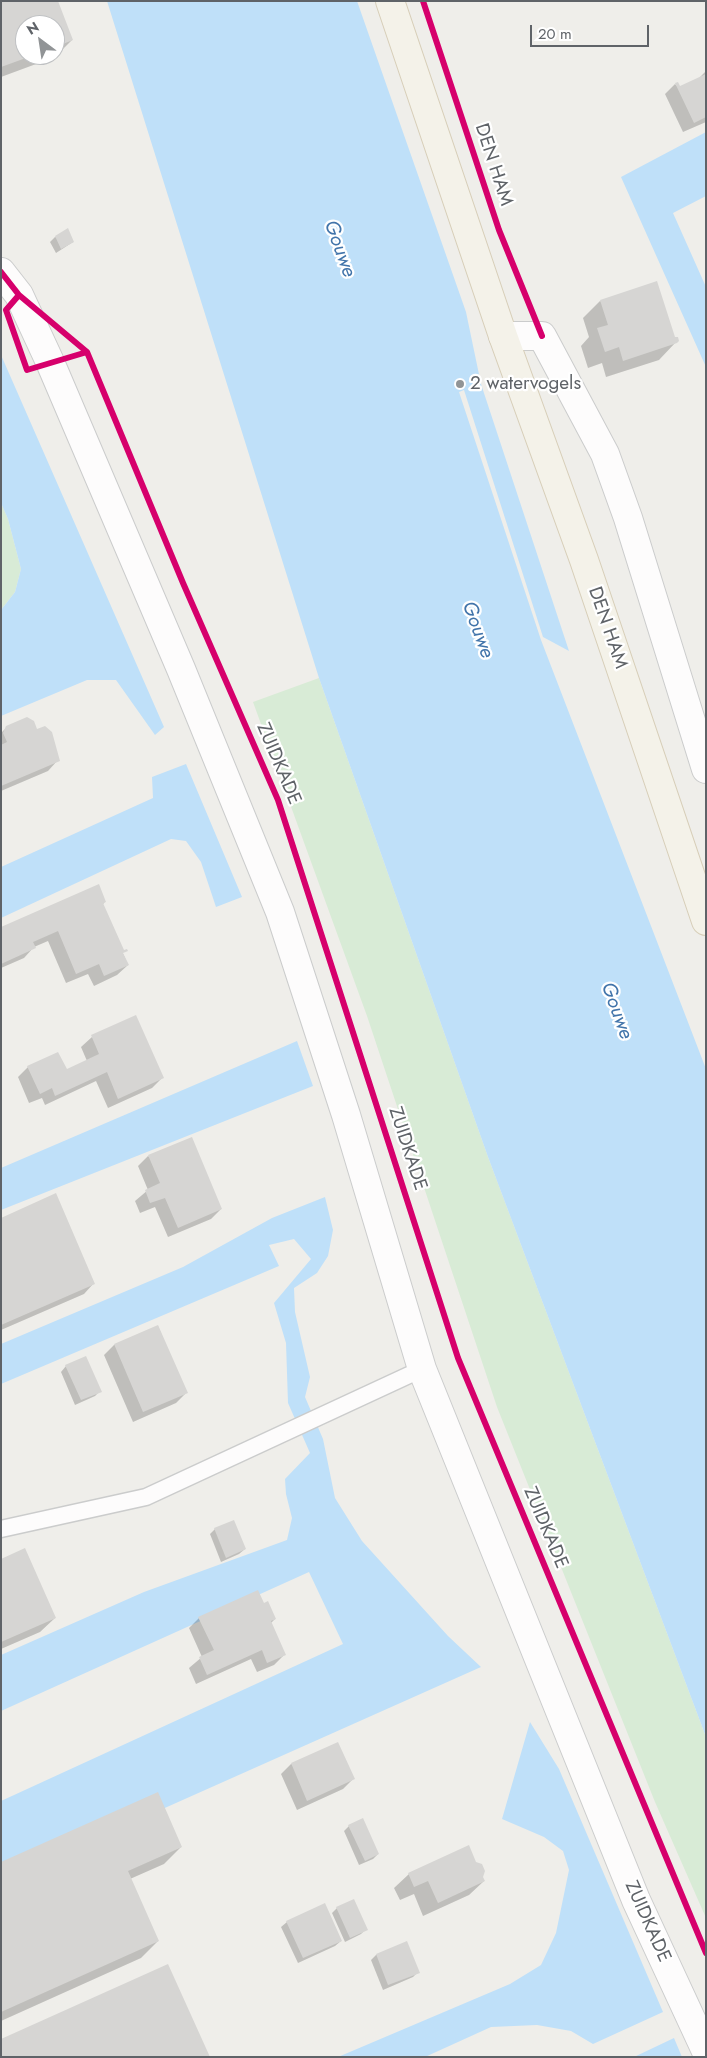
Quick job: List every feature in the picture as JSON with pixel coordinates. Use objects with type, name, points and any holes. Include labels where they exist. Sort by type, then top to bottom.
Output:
[{"type":"main road","name":"DEN HAM","points":[[390,1],[503,336],[584,560],[706,921]]},
{"type":"street","name":"ZUIDKADE","points":[[1,272],[19,295],[50,362],[177,660],[280,912],[346,1115],[422,1369],[636,1900],[706,2051]]},
{"type":"street","points":[[503,336],[542,336],[605,454],[628,518],[706,769]]},
{"type":"lane","points":[[1,1529],[146,1497],[422,1369]]},
{"type":"green space","points":[[1,503],[8,519],[21,569],[15,592],[1,610]]},
{"type":"green space","points":[[319,678],[488,1157],[706,1737],[706,1918],[655,1802],[497,1407],[367,1016],[253,702]]},
{"type":"water","name":"Gouwe","points":[[107,1],[357,1],[466,312],[481,384],[569,651],[543,637],[464,390],[459,392],[541,640],[706,1069],[706,1737],[488,1157],[319,678]]},
{"type":"water","points":[[706,132],[706,196],[673,213],[706,287],[706,367],[621,177]]},
{"type":"water","points":[[1,355],[164,727],[155,735],[116,680],[87,680],[1,716],[1,610],[15,592],[21,569],[8,519],[1,503]]},
{"type":"water","points":[[186,764],[242,897],[216,907],[201,862],[186,841],[171,839],[1,918],[1,867],[153,798],[152,777]]},
{"type":"water","points":[[297,1041],[313,1086],[1,1210],[1,1168]]},
{"type":"water","points":[[325,1197],[333,1230],[328,1256],[317,1273],[294,1288],[295,1312],[310,1377],[305,1397],[323,1439],[335,1498],[362,1541],[448,1636],[481,1667],[1,1881],[1,1801],[343,1644],[309,1572],[1,1711],[1,1655],[144,1592],[287,1540],[292,1518],[286,1494],[285,1479],[310,1453],[288,1403],[286,1343],[274,1303],[311,1259],[294,1239],[269,1245],[279,1266],[1,1384],[1,1344],[183,1267],[272,1218]]},
{"type":"water","points":[[530,1722],[559,1769],[663,2012],[593,2044],[571,2031],[537,2025],[491,2027],[425,2057],[338,2057],[510,1984],[541,1965],[556,1933],[569,1870],[563,1851],[544,1837],[502,1819]]},
{"type":"water","points":[[674,2038],[682,2057],[634,2057]]},
{"type":"building","points":[[1,1],[58,1],[63,15],[15,15],[15,62],[1,67]]},
{"type":"building","points":[[65,19],[73,40],[65,43]]},
{"type":"building","points":[[706,74],[706,117],[694,123],[675,83],[678,82],[680,86]]},
{"type":"building","points":[[68,228],[74,242],[61,249],[55,236]]},
{"type":"building","points":[[657,281],[675,337],[678,337],[679,341],[623,361],[619,347],[605,352],[597,328],[608,325],[600,300]]},
{"type":"building","points":[[27,717],[34,721],[37,729],[45,726],[52,732],[60,761],[1,786],[1,745],[7,742],[3,733],[6,726]]},
{"type":"building","points":[[99,884],[106,902],[103,903],[124,950],[127,949],[128,951],[123,953],[129,965],[104,976],[99,964],[76,974],[58,931],[33,942],[36,948],[1,964],[1,927]]},
{"type":"building","points":[[136,1015],[164,1078],[118,1099],[107,1072],[55,1096],[52,1088],[40,1094],[27,1066],[58,1052],[67,1069],[99,1054],[91,1035]]},
{"type":"building","points":[[192,1137],[222,1209],[178,1228],[165,1198],[150,1203],[145,1190],[160,1183],[148,1155]]},
{"type":"building","points":[[56,1193],[95,1284],[1,1325],[1,1218]]},
{"type":"building","points":[[158,1325],[188,1393],[143,1412],[114,1344]]},
{"type":"building","points":[[86,1356],[102,1392],[81,1400],[65,1365]]},
{"type":"building","points":[[234,1520],[246,1549],[226,1558],[214,1528]]},
{"type":"building","points":[[25,1548],[56,1618],[1,1642],[1,1559]]},
{"type":"building","points":[[258,1590],[264,1603],[268,1601],[276,1619],[271,1621],[286,1655],[267,1663],[262,1650],[207,1675],[199,1657],[214,1650],[198,1617]]},
{"type":"building","points":[[338,1742],[355,1779],[307,1801],[291,1763]]},
{"type":"building","points":[[158,1792],[182,1847],[128,1871],[159,1941],[1,2012],[1,1862]]},
{"type":"building","points":[[363,1818],[379,1854],[365,1861],[348,1825]]},
{"type":"building","points":[[469,1845],[476,1862],[482,1864],[485,1871],[483,1877],[485,1881],[438,1903],[428,1881],[414,1887],[408,1873]]},
{"type":"building","points":[[354,1899],[368,1930],[350,1938],[336,1907]]},
{"type":"building","points":[[325,1903],[342,1941],[303,1958],[286,1921]]},
{"type":"building","points":[[407,1941],[420,1973],[388,1985],[376,1954]]},
{"type":"building","points":[[168,1964],[210,2057],[1,2057],[1,2039]]},
{"type":"cycle path","points":[[423,1],[499,230],[542,336]]},
{"type":"cycle path","points":[[1,272],[19,295],[87,352],[183,583],[278,800],[458,1358],[706,1953]]},
{"type":"cycle path","points":[[19,295],[6,310],[27,370],[87,352]]},
{"type":"place","name":"2 watervogels","points":[[460,384]]}]
